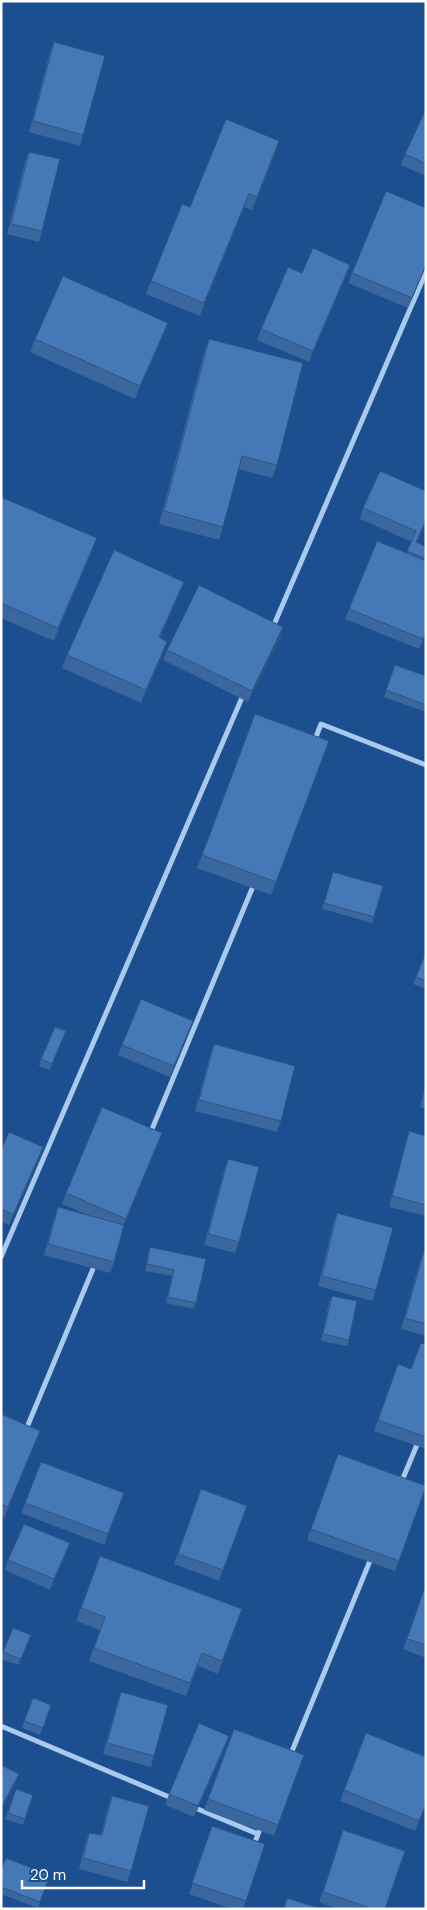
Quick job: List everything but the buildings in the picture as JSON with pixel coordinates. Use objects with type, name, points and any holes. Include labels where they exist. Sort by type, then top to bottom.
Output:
[{"type":"street","points":[[268,637],[426,272]]},
{"type":"street","points":[[1,1257],[245,691]]},
{"type":"street","points":[[310,752],[321,724],[426,765]]},
{"type":"street","points":[[148,1138],[256,880]]},
{"type":"street","points":[[20,1442],[98,1258]]},
{"type":"street","points":[[400,1487],[422,1432]]},
{"type":"street","points":[[288,1761],[374,1551]]},
{"type":"street","points":[[1,1726],[176,1800]]},
{"type":"street","points":[[185,1803],[258,1834]]},
{"type":"street","points":[[252,1851],[266,1816]]}]
